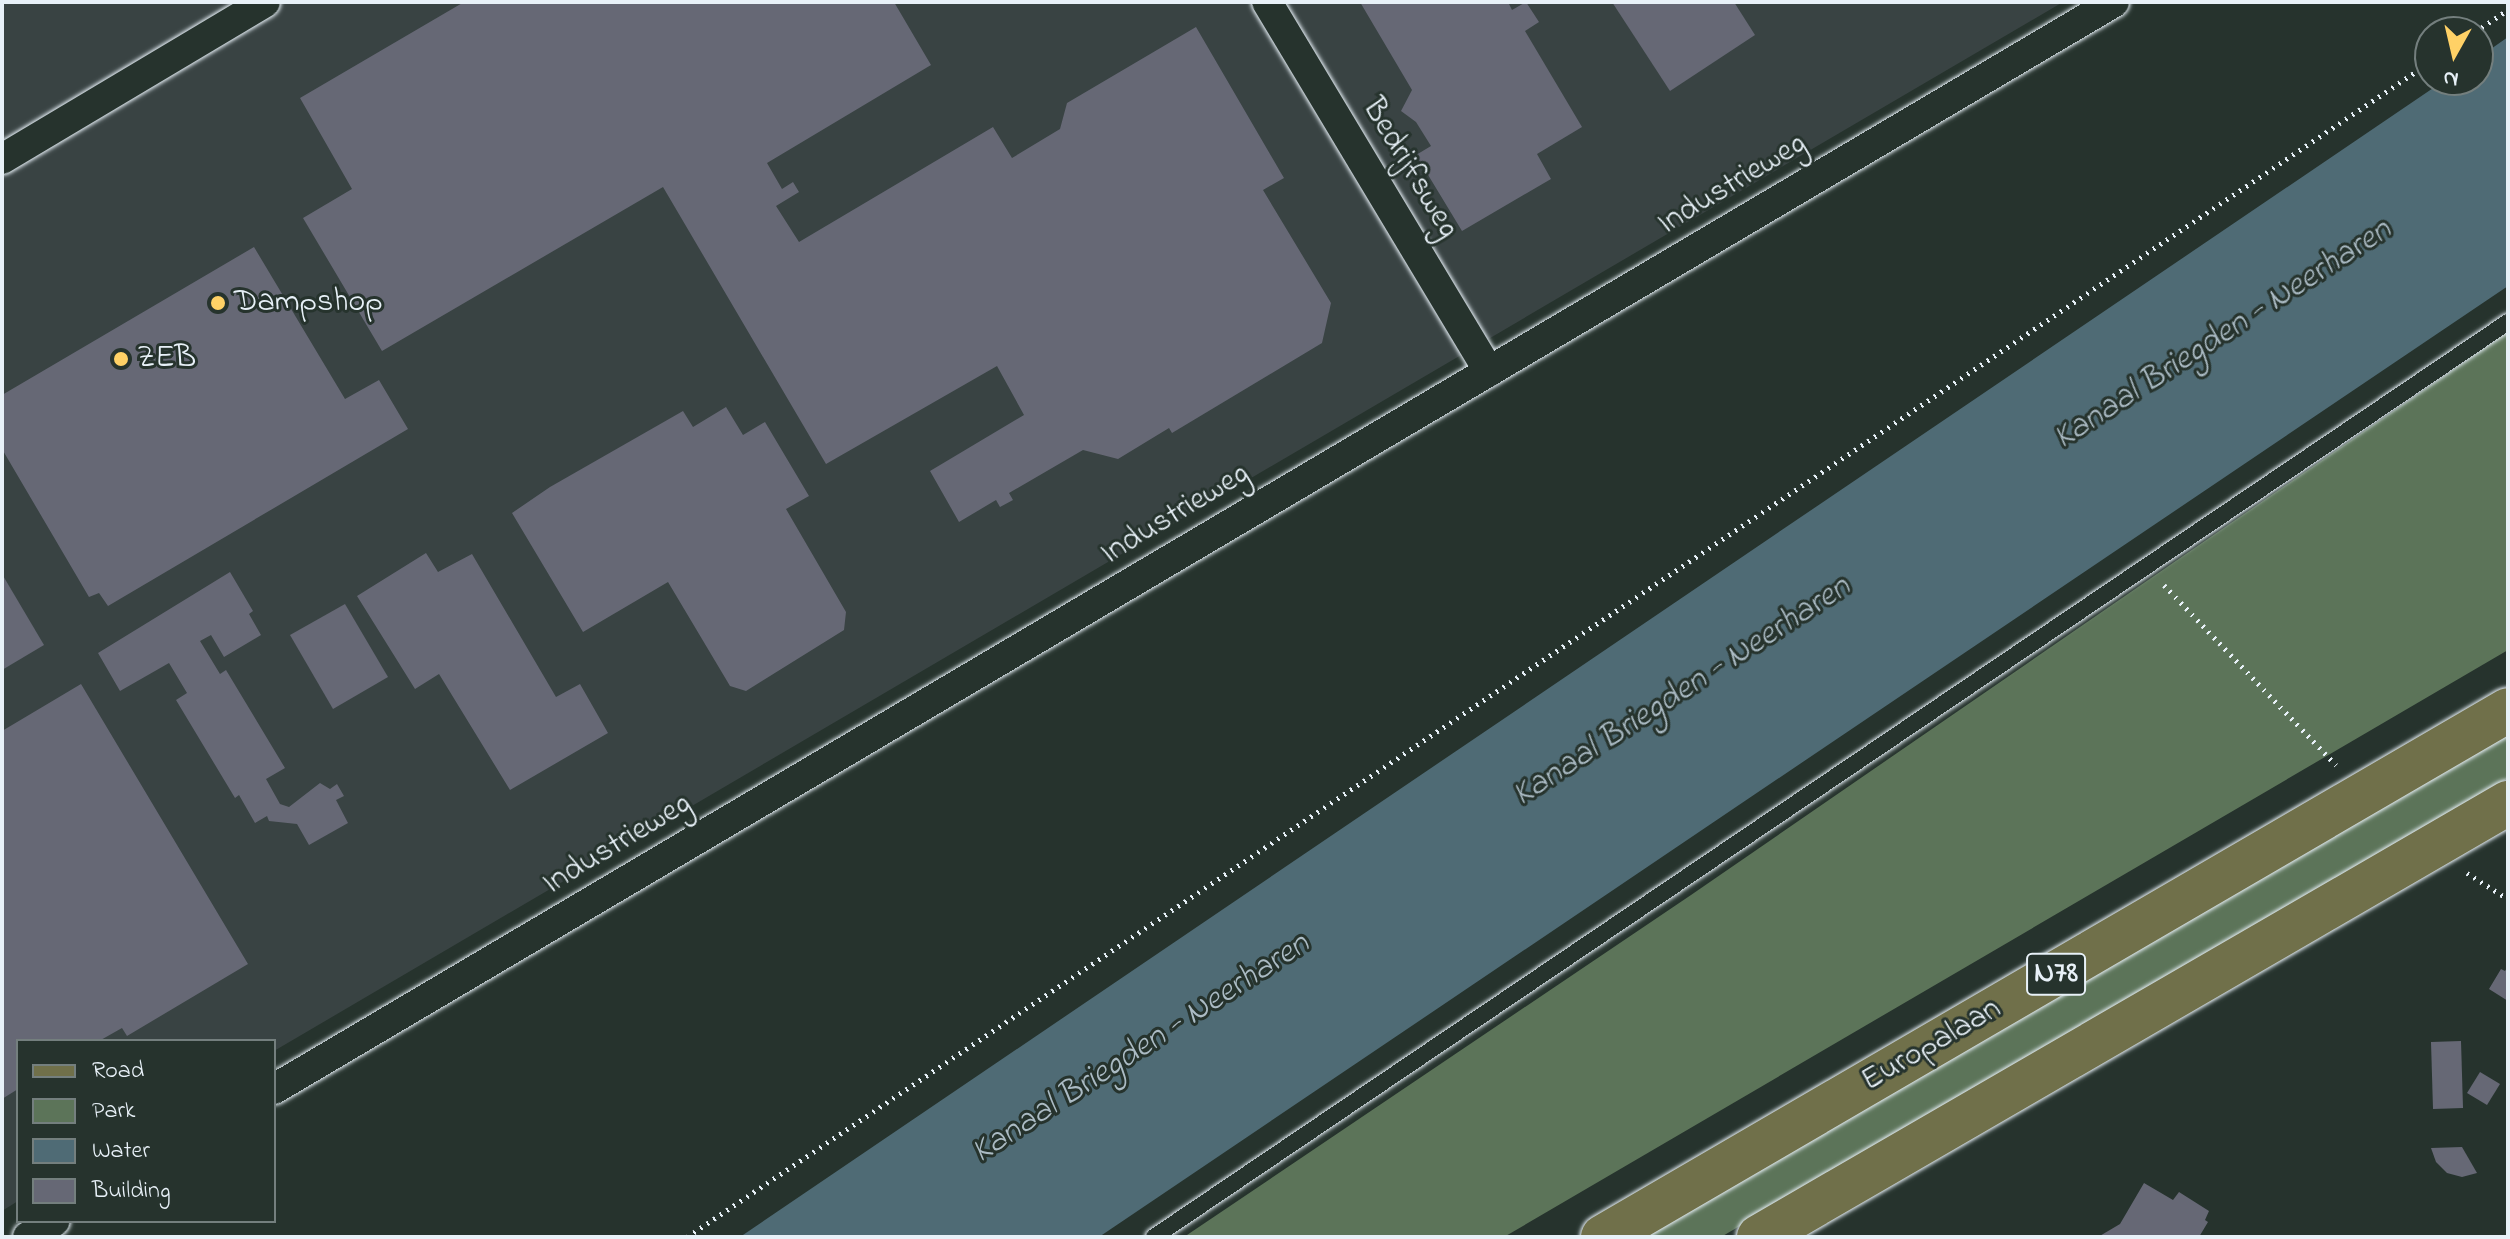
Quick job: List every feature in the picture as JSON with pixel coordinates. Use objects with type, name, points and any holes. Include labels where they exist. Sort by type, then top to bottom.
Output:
[{"type":"main road","name":"Europalaan","points":[[1603,1237],[2508,710]]},
{"type":"main road","name":"N78","points":[[1759,1237],[2508,803]]},
{"type":"street","points":[[2,159],[265,2]]},
{"type":"street","name":"Bedrijfsweg","points":[[1267,2],[1489,372]]},
{"type":"street","name":"Industrieweg","points":[[276,1088],[2114,2]]},
{"type":"street","points":[[28,1237],[52,1223]]},
{"type":"lane","points":[[1154,1237],[2508,322]]},
{"type":"path","points":[[687,1237],[2414,73]]},
{"type":"path","points":[[2146,566],[2365,794]]},
{"type":"path","points":[[2430,849],[2508,899]]},
{"type":"shaded area","points":[[2,2],[2063,2],[276,1050],[276,1039],[16,1039],[16,1202],[2,1211]]},
{"type":"green space","points":[[2508,332],[2508,650],[1504,1237],[1184,1237],[1691,895]]},
{"type":"green space","points":[[2508,731],[2508,778],[1721,1237],[1642,1237]]},
{"type":"water","name":"Kanaal Briegden - Neerharen","points":[[2508,37],[2508,286],[1099,1237],[740,1237],[2421,96],[2494,96],[2494,47]]},
{"type":"building","points":[[464,2],[894,2],[931,65],[767,163],[782,189],[793,182],[799,192],[776,206],[799,242],[993,127],[1012,158],[1060,129],[1067,103],[1196,27],[1284,178],[1263,190],[1331,303],[1322,343],[1172,433],[1169,428],[1118,459],[1083,450],[1009,493],[1013,500],[1000,507],[996,500],[959,522],[930,471],[1024,415],[997,366],[826,464],[663,187],[382,351],[303,218],[352,189],[300,98]]},
{"type":"building","points":[[1360,2],[1508,2],[1512,10],[1526,2],[1539,22],[1525,31],[1582,127],[1537,154],[1551,179],[1462,231],[1416,155],[1431,146],[1416,122],[1401,111],[1412,90]]},
{"type":"building","points":[[1612,2],[1734,2],[1755,35],[1670,91]]},
{"type":"building","points":[[254,247],[345,399],[379,380],[408,429],[108,606],[99,593],[89,597],[2,449],[2,395]]},
{"type":"building","points":[[726,407],[743,435],[765,422],[809,496],[786,509],[846,612],[844,630],[746,691],[730,686],[668,582],[583,632],[512,513],[550,487],[683,411],[693,427]]},
{"type":"building","points":[[426,553],[438,572],[472,554],[556,697],[580,684],[608,733],[510,790],[439,674],[415,689],[357,596]]},
{"type":"building","points":[[230,572],[253,611],[249,614],[261,635],[224,657],[211,635],[200,641],[220,674],[226,670],[285,768],[266,779],[280,804],[289,807],[320,783],[330,789],[337,784],[344,796],[336,800],[348,823],[309,845],[297,824],[269,821],[267,816],[255,823],[239,795],[235,798],[176,700],[187,693],[169,663],[120,691],[98,653]]},
{"type":"building","points":[[2,574],[44,645],[2,670]]},
{"type":"building","points":[[345,604],[388,677],[333,709],[290,635]]},
{"type":"building","points":[[81,684],[248,964],[127,1036],[122,1028],[103,1039],[16,1039],[16,1090],[2,1099],[2,731]]},
{"type":"building","points":[[2508,966],[2508,1001],[2489,989],[2501,969],[2505,971]]},
{"type":"building","points":[[2461,1041],[2463,1108],[2433,1109],[2431,1042]]},
{"type":"building","points":[[2480,1072],[2500,1084],[2487,1105],[2467,1093]]},
{"type":"building","points":[[2462,1147],[2477,1173],[2462,1177],[2447,1173],[2436,1162],[2431,1148]]},
{"type":"building","points":[[2144,1183],[2173,1200],[2179,1192],[2209,1211],[2205,1220],[2208,1222],[2199,1237],[2098,1237],[2120,1224]]},
{"type":"place","name":"Dampshop","points":[[218,303]]},
{"type":"place","name":"ZEB","points":[[121,359]]}]
